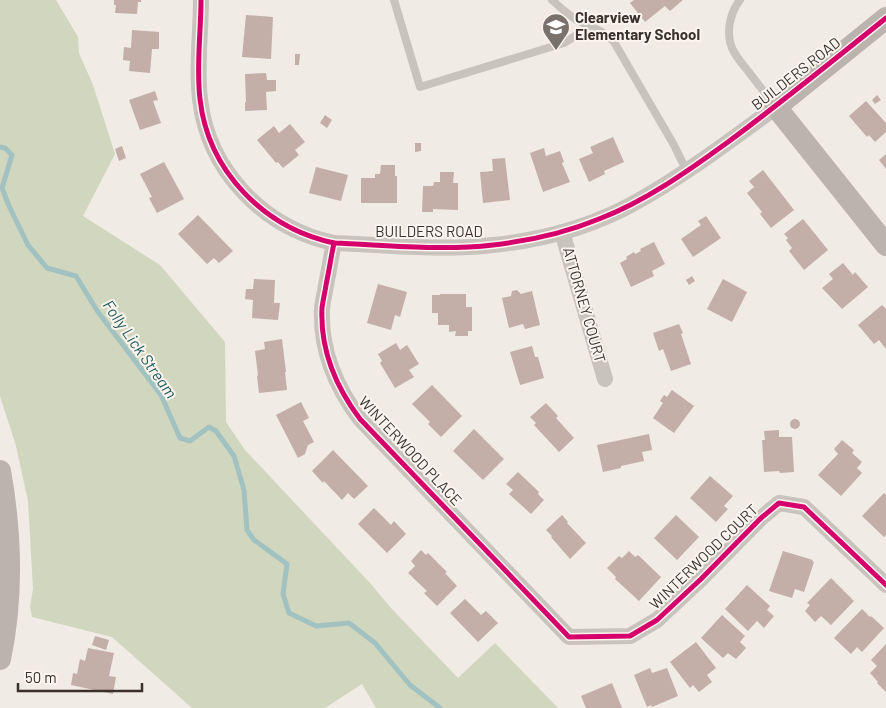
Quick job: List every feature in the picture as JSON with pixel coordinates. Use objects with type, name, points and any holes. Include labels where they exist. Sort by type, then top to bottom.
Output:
[{"type":"street","name":"BUILDERS ROAD","points":[[201,0],[198,78],[205,128],[211,146],[223,168],[254,204],[275,220],[300,232],[334,243],[451,248],[493,245],[562,232],[599,219],[636,202],[687,172],[776,107],[886,18]]},
{"type":"street","points":[[776,107],[886,245]]},
{"type":"street","name":"ATTORNEY COURT","points":[[562,232],[605,379]]},
{"type":"street","name":"WINTERWOOD PLACE","points":[[334,243],[322,307],[323,334],[328,358],[336,381],[350,406],[360,419],[568,637]]},
{"type":"street","points":[[0,471],[7,518],[9,579],[4,640],[0,659]]},
{"type":"street","name":"WINTERWOOD COURT","points":[[568,637],[630,636],[657,620],[701,579],[760,519],[779,503],[804,506],[886,585]]},
{"type":"lane","points":[[394,0],[420,87],[564,42],[589,25]]},
{"type":"lane","points":[[552,0],[571,16],[605,32],[614,42],[674,145],[687,172]]},
{"type":"lane","points":[[740,0],[735,6],[729,28],[733,51],[776,107]]},
{"type":"green space","points":[[0,0],[56,0],[78,37],[79,53],[93,85],[115,154],[83,216],[160,265],[225,342],[226,422],[245,450],[458,678],[495,643],[558,708],[376,708],[362,684],[325,708],[192,708],[112,637],[32,617],[30,607],[33,589],[28,501],[16,446],[0,396]]},
{"type":"building","points":[[114,0],[141,0],[141,2],[138,2],[137,14],[115,13],[116,5],[114,5]]},
{"type":"building","points":[[634,0],[683,0],[670,11],[665,6],[645,22],[630,3]]},
{"type":"building","points":[[246,15],[273,17],[271,59],[242,57]]},
{"type":"building","points":[[132,30],[159,32],[159,49],[152,49],[150,73],[129,71],[130,61],[123,60],[124,47],[131,48]]},
{"type":"building","points":[[295,54],[300,54],[299,65],[295,65]]},
{"type":"building","points":[[266,73],[267,80],[276,80],[276,91],[266,92],[267,110],[245,111],[245,74]]},
{"type":"building","points":[[155,91],[158,100],[153,101],[161,123],[140,130],[129,100]]},
{"type":"building","points":[[877,95],[881,100],[875,104],[872,100]]},
{"type":"building","points":[[866,101],[886,123],[886,132],[875,142],[869,135],[867,137],[849,116]]},
{"type":"building","points":[[325,115],[332,120],[327,128],[320,123]]},
{"type":"building","points":[[290,124],[305,142],[295,150],[299,155],[283,168],[278,162],[276,163],[257,140],[274,126],[279,133]]},
{"type":"building","points":[[613,137],[624,162],[604,171],[605,174],[589,182],[579,159],[593,153],[590,147]]},
{"type":"building","points":[[415,143],[421,143],[421,151],[415,152]]},
{"type":"building","points":[[122,146],[126,158],[119,161],[115,149]]},
{"type":"building","points":[[544,148],[546,156],[560,151],[564,162],[562,163],[570,182],[543,192],[530,153]]},
{"type":"building","points":[[886,154],[886,169],[879,160]]},
{"type":"building","points":[[505,158],[510,200],[483,203],[480,172],[493,171],[492,159]]},
{"type":"building","points":[[164,162],[184,199],[157,213],[149,198],[152,197],[140,174]]},
{"type":"building","points":[[381,165],[395,165],[397,203],[361,203],[361,178],[375,178],[375,174],[380,174]]},
{"type":"building","points":[[316,167],[348,175],[341,201],[309,193]]},
{"type":"building","points":[[763,170],[794,210],[771,228],[760,214],[762,212],[747,193],[754,187],[749,181]]},
{"type":"building","points":[[440,172],[454,172],[453,183],[458,183],[458,210],[433,209],[433,212],[422,212],[423,186],[433,186],[434,182],[440,182]]},
{"type":"building","points":[[198,215],[233,251],[219,263],[214,258],[207,264],[178,234]]},
{"type":"building","points":[[706,216],[721,238],[693,257],[681,239],[701,225],[698,221]]},
{"type":"building","points":[[803,219],[828,250],[804,270],[789,251],[792,248],[784,234]]},
{"type":"building","points":[[654,242],[665,264],[652,271],[654,276],[631,287],[620,263],[634,252],[635,254],[641,251],[640,249]]},
{"type":"building","points":[[843,263],[853,275],[855,272],[868,287],[842,309],[822,288],[833,279],[829,274]]},
{"type":"building","points":[[692,276],[695,281],[689,285],[686,280]]},
{"type":"building","points":[[254,279],[275,280],[274,303],[280,303],[278,320],[252,318],[253,300],[245,299],[246,289],[253,289]]},
{"type":"building","points":[[723,279],[747,292],[732,322],[707,309]]},
{"type":"building","points":[[378,284],[407,292],[400,317],[395,315],[391,330],[367,323]]},
{"type":"building","points":[[517,290],[521,294],[532,291],[540,325],[525,329],[523,324],[509,328],[502,298],[511,296],[512,291]]},
{"type":"building","points":[[466,294],[466,307],[472,307],[472,331],[468,331],[468,336],[455,336],[456,331],[449,332],[449,325],[438,325],[438,313],[432,313],[432,295]]},
{"type":"building","points":[[882,305],[886,309],[886,349],[879,340],[874,344],[858,325]]},
{"type":"building","points":[[679,324],[691,364],[671,371],[663,349],[659,351],[653,333]]},
{"type":"building","points":[[282,339],[287,390],[259,393],[255,351],[265,349],[264,342]]},
{"type":"building","points":[[396,343],[400,350],[407,345],[419,364],[409,370],[414,377],[395,388],[380,363],[382,361],[378,354]]},
{"type":"building","points":[[532,346],[535,357],[538,357],[544,378],[520,385],[510,352]]},
{"type":"building","points":[[432,385],[462,416],[441,437],[428,424],[430,422],[412,404]]},
{"type":"building","points":[[672,390],[694,406],[674,433],[653,418],[663,403],[660,401],[664,395],[667,397]]},
{"type":"building","points":[[301,402],[309,418],[303,421],[314,442],[308,445],[305,454],[298,458],[276,415]]},
{"type":"building","points":[[546,403],[558,416],[556,418],[574,438],[559,452],[534,425],[536,423],[530,417]]},
{"type":"building","points":[[795,419],[800,424],[795,429],[790,424]]},
{"type":"building","points":[[474,429],[504,459],[483,480],[453,451]]},
{"type":"building","points":[[779,430],[779,437],[792,437],[794,472],[764,472],[762,440],[765,440],[764,431]]},
{"type":"building","points":[[649,434],[652,450],[642,452],[644,461],[603,472],[597,445]]},
{"type":"building","points":[[842,440],[854,450],[852,453],[862,462],[857,468],[862,473],[841,496],[818,475],[838,454],[834,449]]},
{"type":"building","points":[[333,450],[368,486],[354,499],[348,493],[342,500],[312,471]]},
{"type":"building","points":[[518,472],[539,492],[538,494],[544,500],[531,514],[509,494],[513,490],[506,484]]},
{"type":"building","points":[[710,476],[733,496],[724,506],[728,509],[716,522],[690,498]]},
{"type":"building","points":[[884,493],[886,495],[886,535],[884,537],[862,516]]},
{"type":"building","points":[[374,508],[391,525],[394,521],[406,534],[387,553],[358,524]]},
{"type":"building","points":[[562,515],[586,543],[570,559],[546,530]]},
{"type":"building","points":[[676,515],[699,537],[677,560],[654,538]]},
{"type":"building","points":[[421,550],[426,555],[428,553],[447,572],[445,573],[457,586],[437,606],[424,593],[427,591],[408,573],[415,566],[411,561]]},
{"type":"building","points":[[629,551],[635,557],[638,555],[661,577],[639,601],[615,579],[616,577],[607,568],[619,556],[622,558]]},
{"type":"building","points":[[783,551],[813,560],[814,562],[804,592],[795,589],[792,598],[769,591]]},
{"type":"building","points":[[831,578],[854,601],[831,625],[821,616],[815,622],[805,611],[810,605],[807,603]]},
{"type":"building","points":[[747,585],[770,606],[767,610],[774,616],[764,628],[757,621],[748,631],[725,609]]},
{"type":"building","points":[[465,599],[481,615],[486,611],[498,623],[478,642],[450,613]]},
{"type":"building","points":[[862,609],[884,628],[862,652],[857,647],[851,654],[834,638]]},
{"type":"building","points":[[722,615],[745,636],[740,642],[746,648],[736,659],[728,653],[723,658],[701,638]]},
{"type":"building","points":[[95,636],[109,640],[106,650],[92,645]]},
{"type":"building","points":[[696,642],[716,668],[707,675],[712,682],[699,692],[693,685],[690,688],[670,662]]},
{"type":"building","points":[[886,644],[886,692],[870,673],[877,666],[871,660]]},
{"type":"building","points":[[88,648],[114,653],[109,676],[116,677],[113,694],[71,685],[73,673],[77,674],[80,659],[85,661]]},
{"type":"building","points":[[650,668],[652,673],[667,668],[678,696],[652,707],[651,705],[647,707],[634,675]]},
{"type":"building","points":[[612,683],[622,708],[586,708],[581,696]]},
{"type":"waterway","name":"Folly Lick Stream","points":[[0,147],[5,148],[12,155],[2,188],[28,245],[47,268],[76,276],[98,312],[161,395],[180,438],[190,441],[209,427],[216,431],[234,456],[244,490],[247,530],[254,540],[287,564],[283,594],[289,613],[316,626],[349,623],[375,643],[410,685],[440,708]]},
{"type":"cycle path","points":[[201,0],[198,75],[205,125],[214,150],[227,172],[244,192],[263,210],[285,224],[308,235],[334,243],[433,248],[473,247],[533,239],[586,224],[616,212],[650,194],[728,142],[886,18]]},
{"type":"cycle path","points":[[334,243],[322,305],[322,323],[331,367],[351,407],[360,419],[569,637],[630,636],[657,620],[701,579],[760,519],[779,503],[804,507],[886,585]]},
{"type":"place","name":"Clearview Elementary School","points":[[556,51]]}]
